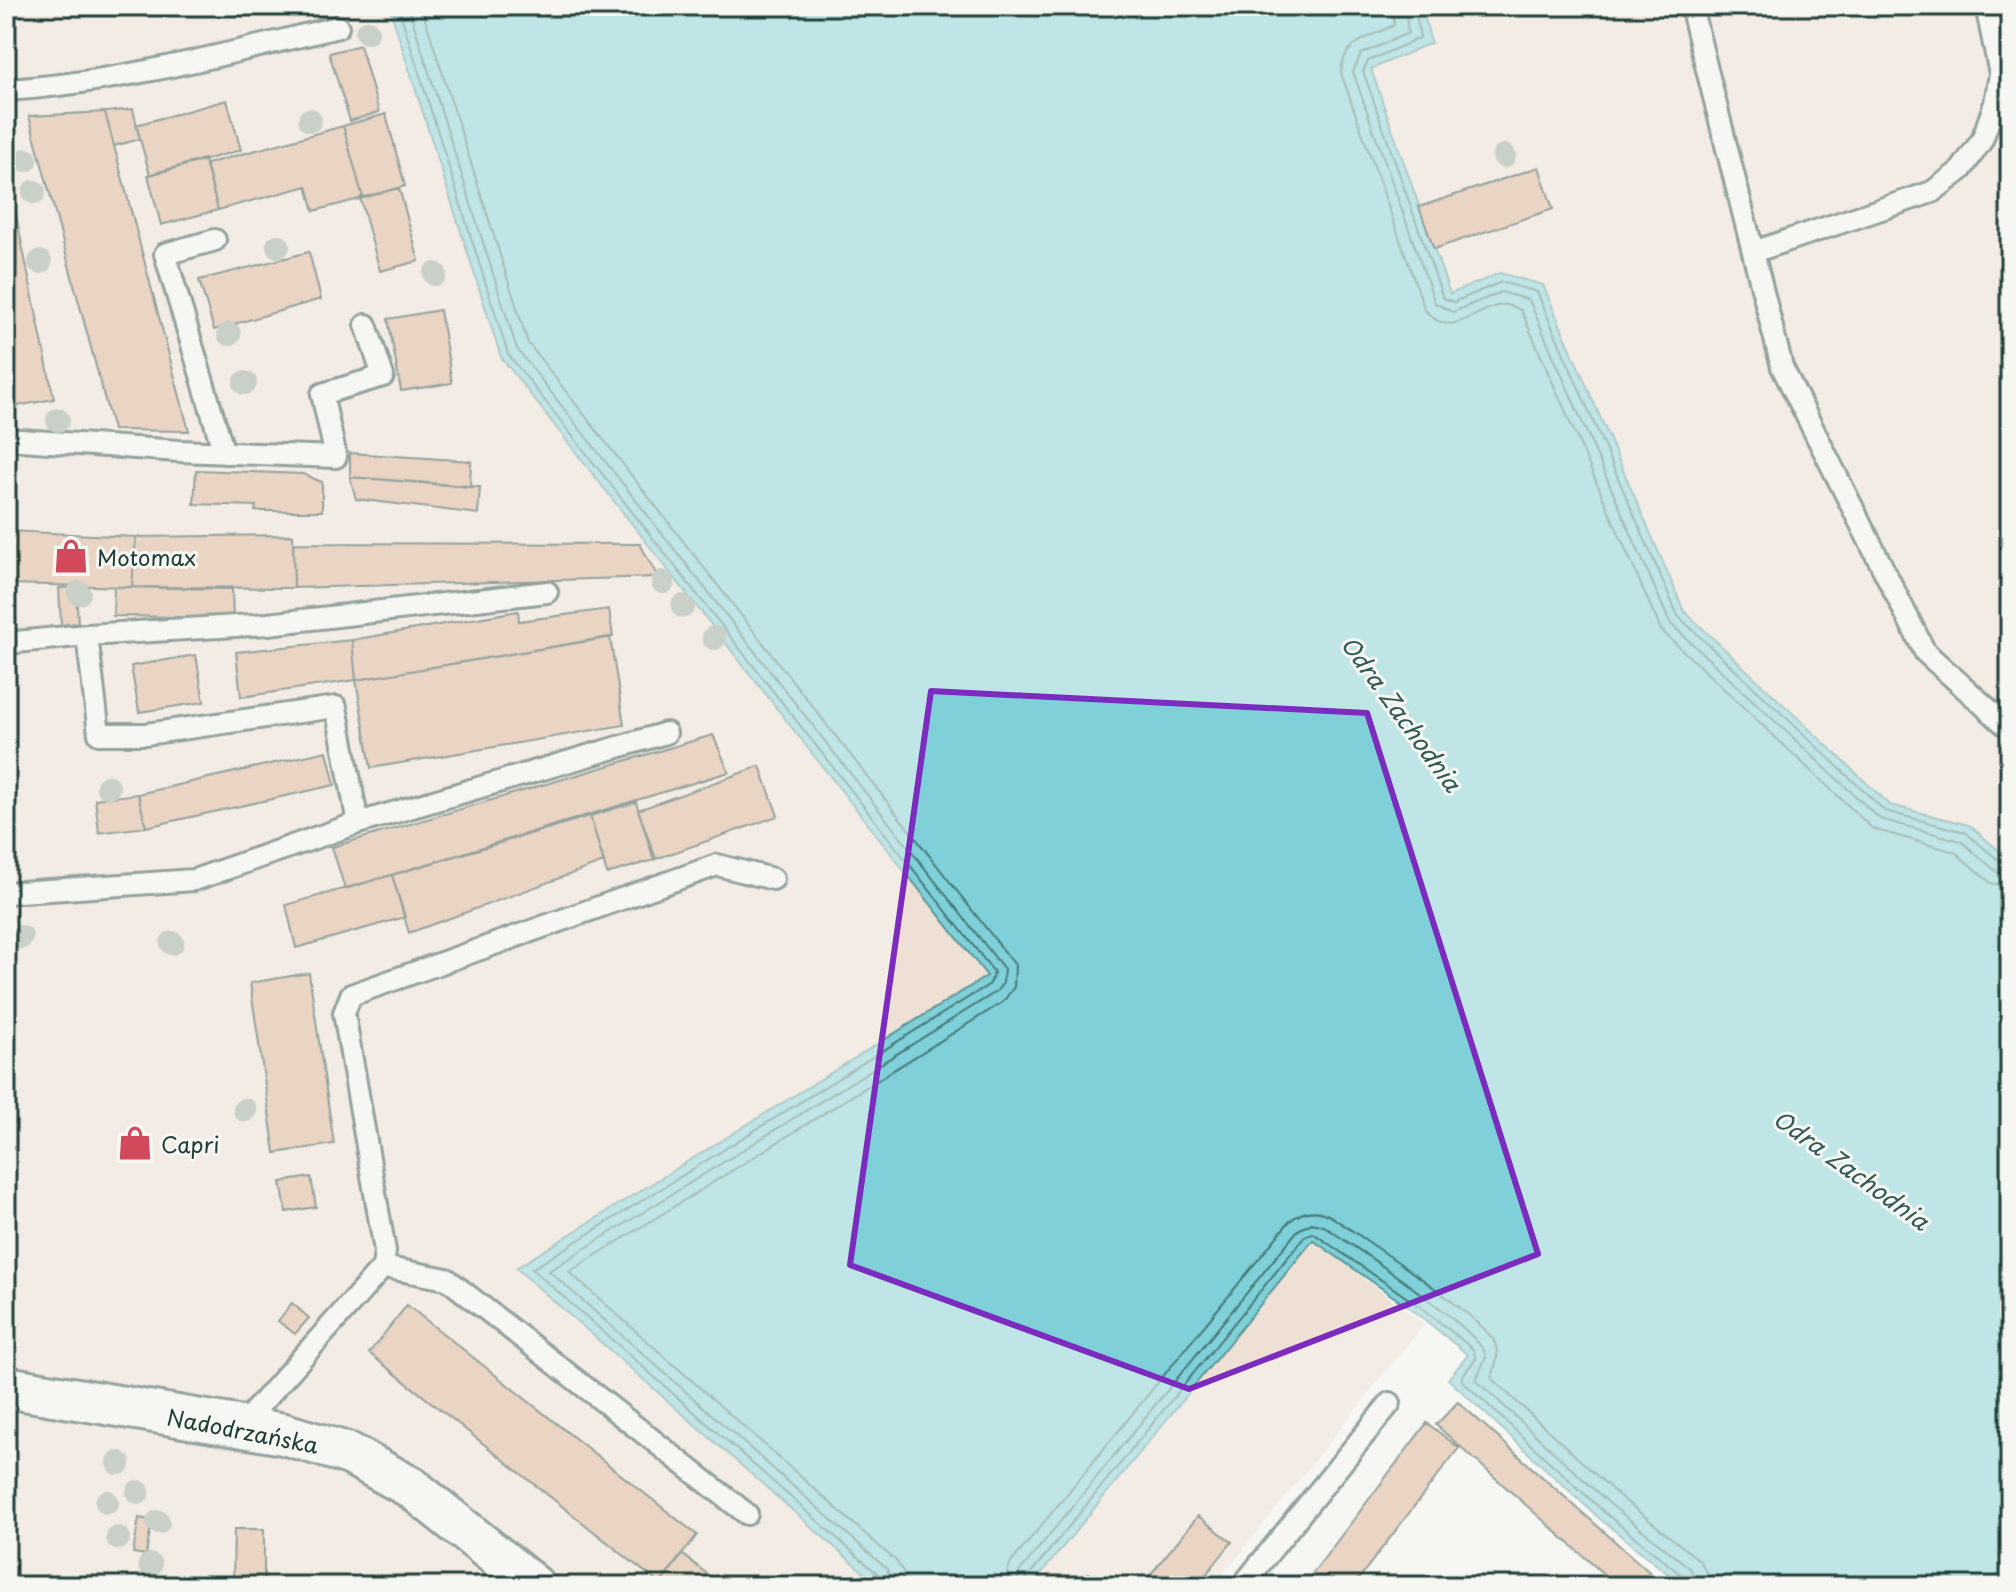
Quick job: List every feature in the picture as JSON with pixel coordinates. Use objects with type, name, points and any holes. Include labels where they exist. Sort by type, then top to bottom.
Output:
[{"type":"street","name":"Nadodrzańska","points":[[6,1387],[241,1426],[317,1442],[382,1470],[412,1488],[534,1586]]},
{"type":"lane","points":[[1691,6],[1782,367],[1925,652],[2010,729]]},
{"type":"lane","points":[[1753,252],[1932,192],[1961,170],[1982,140],[1995,103],[2000,74],[1986,6]]},
{"type":"lane","points":[[6,90],[53,87],[179,66],[338,27]]},
{"type":"lane","points":[[215,240],[165,254],[224,453]]},
{"type":"lane","points":[[6,439],[336,457],[322,394],[383,376],[366,325]]},
{"type":"lane","points":[[6,643],[268,624],[547,592]]},
{"type":"lane","points":[[87,635],[99,734],[146,734],[336,707],[358,823]]},
{"type":"lane","points":[[6,893],[194,880],[358,823],[666,733]]},
{"type":"lane","points":[[241,1426],[383,1267],[385,1251],[344,1013],[351,995],[717,865],[773,879]]},
{"type":"lane","points":[[383,1267],[447,1279],[747,1514]]},
{"type":"lane","points":[[1242,1586],[1390,1403]]},
{"type":"highlighted area","points":[[931,691],[1367,713],[1538,1254],[1189,1389],[850,1265]]},
{"type":"shaded area","points":[[6,6],[389,6],[501,357],[988,976],[516,1268],[879,1586],[6,1586]]},
{"type":"shaded area","points":[[1422,6],[2010,6],[2010,860],[1969,825],[1890,805],[1684,611],[1543,285],[1500,273],[1450,295],[1370,69],[1431,43]]},
{"type":"shaded area","points":[[1313,1240],[1424,1324],[1214,1586],[1031,1586]]},
{"type":"water","name":"Odra Zachodnia","points":[[389,6],[1422,6],[1431,43],[1371,69],[1450,294],[1500,273],[1543,285],[1684,611],[1890,805],[1969,825],[2010,860],[2010,1586],[1683,1586],[1599,1518],[1448,1379],[1468,1355],[1418,1314],[1313,1240],[1031,1586],[879,1586],[516,1268],[987,976],[501,357]]},
{"type":"building","points":[[153,6],[184,6],[154,13]]},
{"type":"building","points":[[12,45],[14,75],[6,76],[6,46]]},
{"type":"building","points":[[360,45],[379,112],[350,121],[329,53]]},
{"type":"building","points":[[227,100],[241,150],[150,175],[136,125]]},
{"type":"building","points":[[133,109],[140,139],[114,146],[105,112]]},
{"type":"building","points":[[105,112],[189,431],[113,430],[29,116]]},
{"type":"building","points":[[386,114],[405,186],[363,198],[343,126]]},
{"type":"building","points":[[343,126],[363,198],[314,211],[307,186],[218,210],[206,164]]},
{"type":"building","points":[[204,159],[218,210],[161,225],[148,175]]},
{"type":"building","points":[[6,167],[54,399],[6,408]]},
{"type":"building","points":[[1539,167],[1553,209],[1434,249],[1419,207]]},
{"type":"building","points":[[399,188],[419,261],[380,271],[360,198]]},
{"type":"building","points":[[309,252],[321,299],[214,330],[199,280]]},
{"type":"building","points":[[440,310],[452,383],[401,391],[388,319]]},
{"type":"building","points":[[350,453],[471,461],[470,487],[350,477]]},
{"type":"building","points":[[196,470],[303,474],[322,482],[322,511],[255,511],[256,506],[194,504]]},
{"type":"building","points":[[350,477],[480,487],[478,514],[356,499]]},
{"type":"building","points":[[6,531],[136,537],[132,587],[6,584]]},
{"type":"building","points":[[293,535],[294,588],[132,587],[136,537]]},
{"type":"building","points":[[293,543],[640,544],[658,577],[294,588]]},
{"type":"building","points":[[76,587],[78,623],[61,625],[59,588]]},
{"type":"building","points":[[114,587],[232,589],[233,618],[113,616]]},
{"type":"building","points":[[609,609],[613,637],[356,680],[352,640],[518,611],[519,621]]},
{"type":"building","points":[[610,637],[624,725],[371,768],[356,680]]},
{"type":"building","points":[[352,640],[356,680],[241,697],[236,652]]},
{"type":"building","points":[[196,655],[204,702],[139,712],[131,666]]},
{"type":"building","points":[[713,735],[729,772],[345,889],[332,847]]},
{"type":"building","points":[[327,751],[335,785],[146,827],[138,794]]},
{"type":"building","points":[[760,766],[778,816],[656,859],[638,810]]},
{"type":"building","points":[[138,794],[146,827],[99,833],[95,799]]},
{"type":"building","points":[[636,802],[654,860],[607,874],[590,816]]},
{"type":"building","points":[[590,816],[604,862],[409,933],[392,875]]},
{"type":"building","points":[[392,875],[405,917],[296,948],[286,905]]},
{"type":"building","points":[[309,973],[334,1144],[275,1153],[250,983]]},
{"type":"building","points":[[311,1177],[316,1207],[286,1212],[281,1182]]},
{"type":"building","points":[[292,1303],[309,1318],[295,1334],[278,1321]]},
{"type":"building","points":[[407,1305],[697,1535],[660,1584],[369,1353]]},
{"type":"building","points":[[1458,1402],[1665,1586],[1617,1586],[1436,1425]]},
{"type":"building","points":[[1427,1423],[1459,1448],[1353,1586],[1303,1586]]},
{"type":"building","points":[[1198,1516],[1232,1542],[1197,1586],[1141,1586]]},
{"type":"building","points":[[139,1518],[152,1520],[146,1555],[133,1553]]},
{"type":"building","points":[[234,1529],[264,1529],[264,1586],[233,1586]]},
{"type":"building","points":[[682,1554],[722,1586],[660,1584]]},
{"type":"building","points":[[1089,1573],[1105,1586],[1078,1586]]},
{"type":"place","name":"Motomax","points":[[71,556]]},
{"type":"place","name":"Capri","points":[[135,1143]]}]
